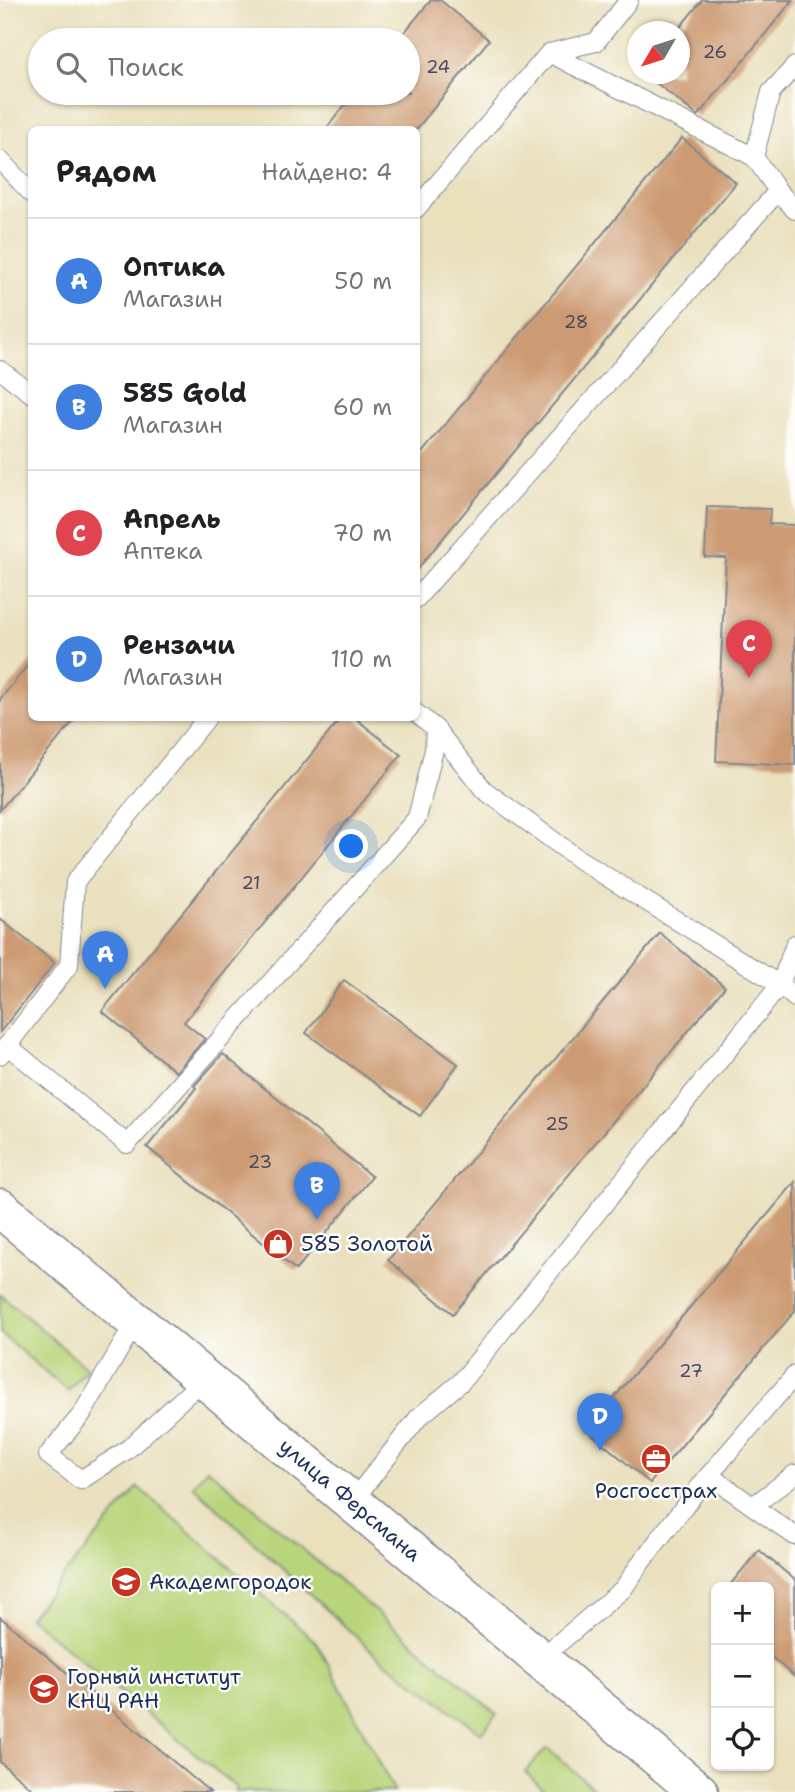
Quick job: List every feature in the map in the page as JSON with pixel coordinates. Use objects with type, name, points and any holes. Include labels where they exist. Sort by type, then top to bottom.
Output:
[{"type":"street","name":"улица Ферсмана","points":[[0,1208],[699,1792]]},
{"type":"lane","points":[[420,204],[549,52],[596,42],[629,0]]},
{"type":"lane","points":[[549,52],[754,157],[795,215]]},
{"type":"lane","points":[[754,157],[771,92],[795,66]]},
{"type":"lane","points":[[0,160],[28,190]]},
{"type":"lane","points":[[778,191],[795,210]]},
{"type":"lane","points":[[420,594],[778,191]]},
{"type":"lane","points":[[0,370],[28,391]]},
{"type":"lane","points":[[420,716],[435,728],[484,790],[580,860],[780,985],[795,998]]},
{"type":"lane","points":[[205,721],[75,882],[69,965],[3,1050],[127,1144],[417,818],[434,750],[435,728]]},
{"type":"lane","points":[[351,1503],[419,1417],[461,1382],[780,985],[795,944]]},
{"type":"lane","points":[[136,1321],[82,1414],[48,1455],[81,1480],[127,1450],[205,1378]]},
{"type":"lane","points":[[541,1658],[623,1589],[709,1475],[795,1375]]},
{"type":"lane","points":[[753,1506],[795,1474]]},
{"type":"lane","points":[[709,1475],[795,1536]]},
{"type":"green space","points":[[0,1294],[87,1368],[68,1391],[0,1333]]},
{"type":"green space","points":[[207,1468],[497,1714],[481,1733],[377,1656],[193,1486]]},
{"type":"green space","points":[[138,1487],[317,1643],[395,1792],[236,1792],[236,1787],[29,1617]]},
{"type":"green space","points":[[547,1748],[598,1792],[546,1792],[525,1772]]},
{"type":"building","points":[[431,0],[440,0],[489,40],[419,126],[328,126],[345,105],[420,105],[420,28],[408,28]]},
{"type":"building","points":[[702,0],[793,0],[698,116],[658,84],[690,84],[690,21],[685,21]]},
{"type":"building","points":[[682,138],[736,183],[420,566],[420,455]]},
{"type":"building","points":[[707,507],[770,509],[769,524],[795,525],[795,765],[716,761],[726,558],[705,557]]},
{"type":"building","points":[[28,665],[28,721],[74,721],[0,810],[0,699]]},
{"type":"building","points":[[339,721],[359,721],[401,755],[184,1022],[205,1039],[176,1072],[102,1011]]},
{"type":"building","points":[[0,919],[55,963],[0,1032]]},
{"type":"building","points":[[660,933],[725,987],[453,1314],[388,1260]]},
{"type":"building","points":[[344,980],[458,1064],[420,1116],[306,1033]]},
{"type":"building","points":[[223,1054],[372,1177],[296,1270],[147,1147],[196,1088],[194,1086]]},
{"type":"building","points":[[795,1182],[795,1311],[650,1483],[587,1430]]},
{"type":"building","points":[[759,1550],[795,1580],[795,1677],[774,1659],[774,1582],[732,1582]]},
{"type":"building","name":"Горный институт КНЦ РАН","points":[[0,1617],[210,1792],[36,1792],[0,1762]]},
{"type":"place","name":"Апрель","points":[[749,678]]},
{"type":"place","name":"Оптика","points":[[105,989]]},
{"type":"place","name":"585 Gold","points":[[317,1220]]},
{"type":"place","name":"585 Золотой","points":[[278,1244]]},
{"type":"place","name":"Рензачи","points":[[600,1451]]},
{"type":"place","name":"Росгосстрах","points":[[656,1459]]},
{"type":"place","name":"Академгородок","points":[[126,1582]]},
{"type":"place","name":"Горный институт КНЦ РАН","points":[[44,1689]]}]
